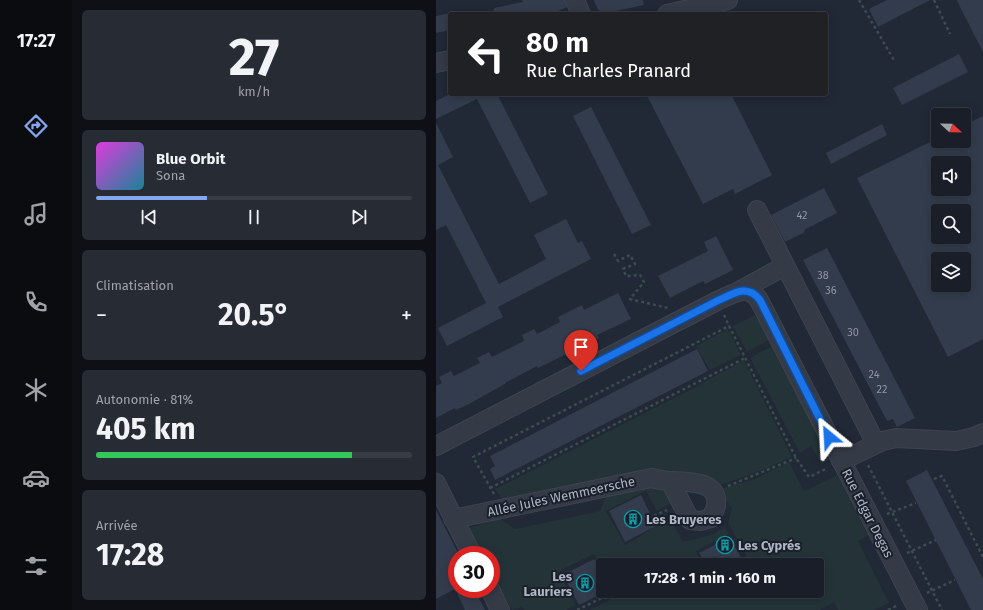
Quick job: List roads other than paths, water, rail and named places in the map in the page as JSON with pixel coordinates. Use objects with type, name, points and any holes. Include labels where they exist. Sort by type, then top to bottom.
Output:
[{"type":"street","points":[[575,0],[580,12]]},
{"type":"street","points":[[675,12],[728,0]]},
{"type":"street","points":[[436,63],[448,60]]},
{"type":"street","points":[[756,210],[876,444]]},
{"type":"street","points":[[436,446],[695,312],[743,291],[785,266]]},
{"type":"street","name":"Rue Edgar Degas","points":[[743,291],[754,293],[760,300],[915,604]]},
{"type":"street","points":[[839,456],[896,438],[956,441],[974,437],[983,432]]},
{"type":"street","name":"Allée Jules Wemmeersche","points":[[453,518],[645,479],[657,478],[700,484],[713,491],[716,506],[711,518],[701,521],[690,520],[670,481]]},
{"type":"street","points":[[436,483],[467,546]]},
{"type":"street","points":[[494,598],[500,610]]},
{"type":"place","name":"Les Bruyeres","points":[[633,519]]},
{"type":"place","name":"Les Cyprés","points":[[725,545]]},
{"type":"place","name":"Les Lauriers","points":[[585,583]]}]
